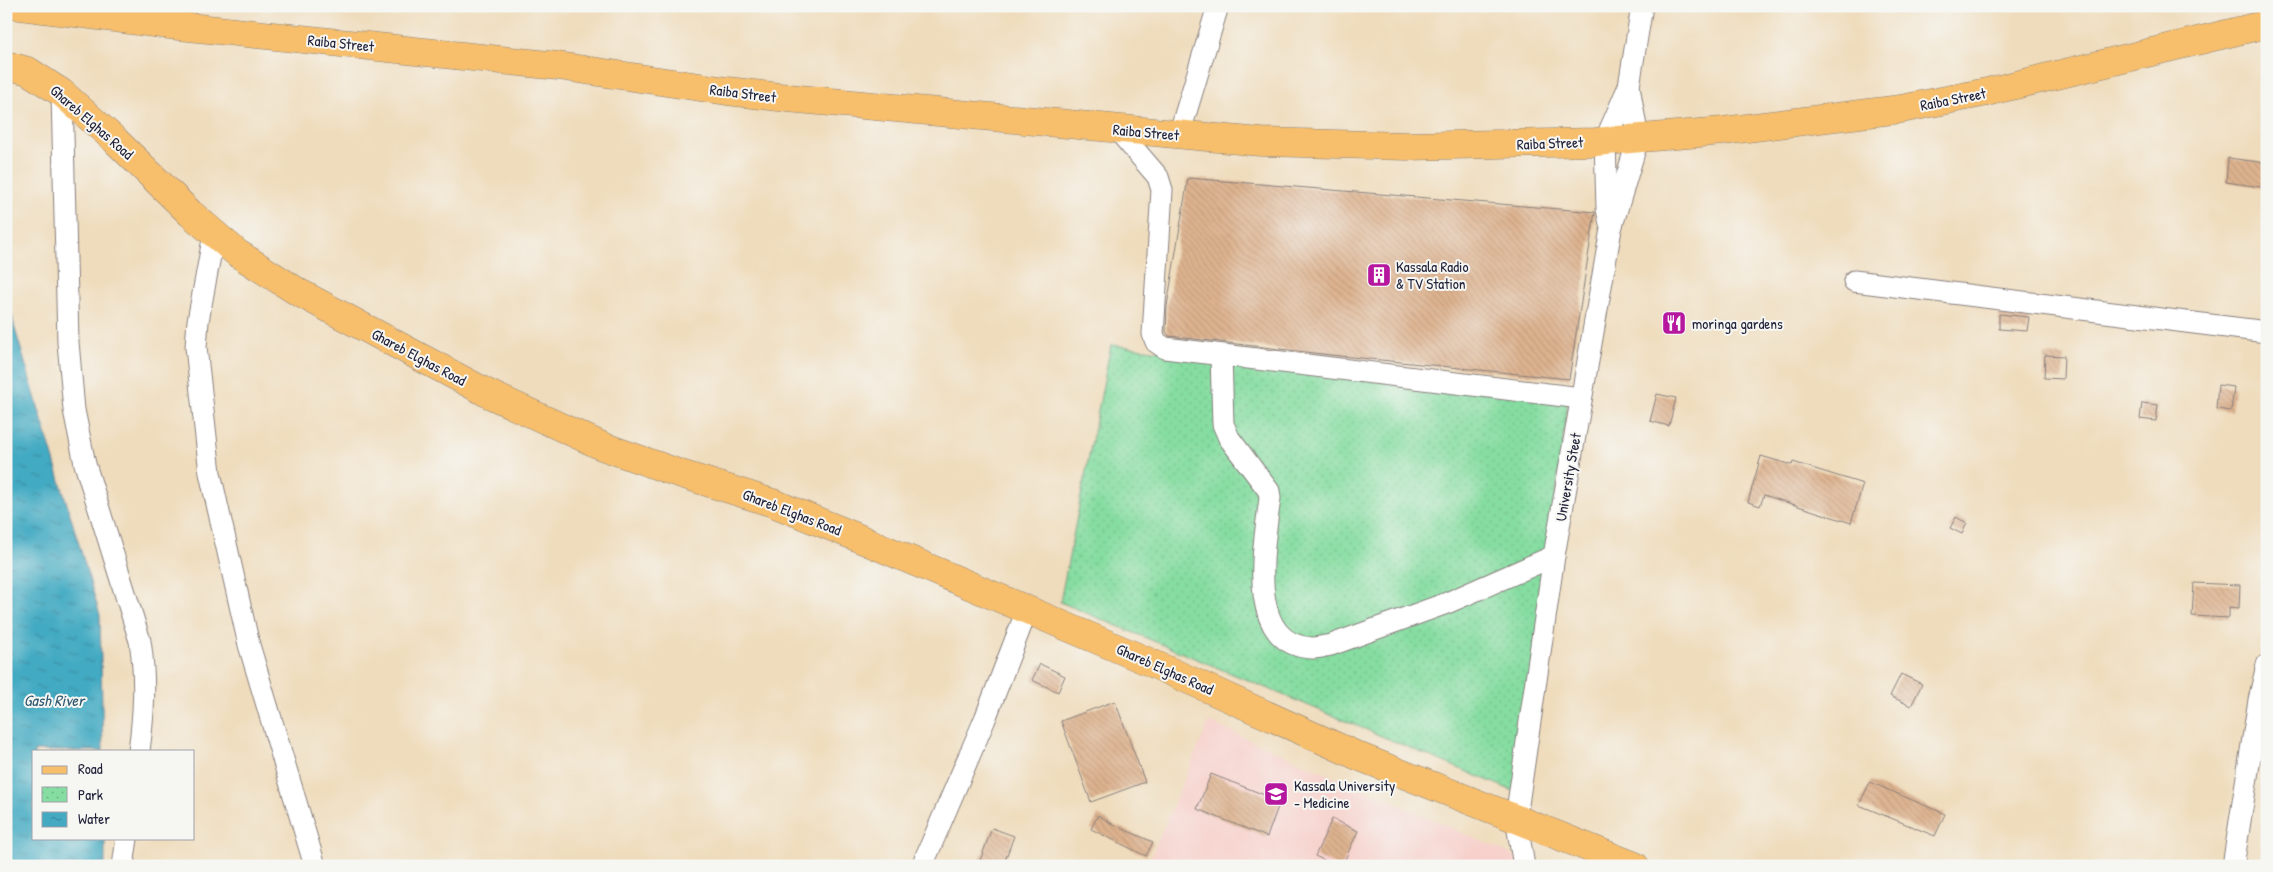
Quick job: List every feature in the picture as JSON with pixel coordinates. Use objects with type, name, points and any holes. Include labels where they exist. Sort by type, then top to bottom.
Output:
[{"type":"main road","name":"Raiba Street","points":[[20,6],[161,24],[558,66],[727,91],[1179,135],[1261,142],[1352,145],[1504,145],[1638,139],[1723,131],[1901,109],[1996,90],[2267,24]]},
{"type":"main road","name":"Ghareb Elghas Road","points":[[6,64],[28,71],[62,93],[103,128],[214,234],[237,253],[298,292],[490,394],[570,433],[635,459],[773,503],[928,566],[1156,665],[1360,757],[1635,866]]},
{"type":"street","points":[[1179,135],[1218,6]]},
{"type":"street","points":[[1611,229],[1607,209],[1605,141],[1629,86],[1642,6]]},
{"type":"street","points":[[1629,86],[1638,139]]},
{"type":"street","points":[[62,93],[68,342],[74,410],[85,464],[140,641],[145,670],[145,691],[139,750]]},
{"type":"street","points":[[1117,129],[1158,177],[1162,190],[1153,334],[1156,342],[1165,348],[1582,398]]},
{"type":"street","name":"University Steet","points":[[1524,866],[1516,818],[1554,556],[1611,229],[1638,139]]},
{"type":"street","points":[[214,234],[198,321],[196,347],[210,473],[249,645],[315,866]]},
{"type":"street","points":[[1854,281],[2267,332]]},
{"type":"street","points":[[1222,355],[1223,424],[1229,438],[1269,491],[1270,498],[1262,565],[1264,606],[1278,631],[1292,643],[1312,648],[1331,644],[1447,603],[1554,556]]},
{"type":"street","points":[[922,866],[985,719],[1027,610]]},
{"type":"street","points":[[2233,866],[2259,700],[2267,665]]},
{"type":"street","points":[[123,866],[127,840]]},
{"type":"shaded area","name":"Kassala University - Medicine","points":[[1209,722],[1538,866],[1147,866]]},
{"type":"green space","points":[[1111,345],[1568,399],[1518,793],[1060,602]]},
{"type":"water","name":"Gash River","points":[[6,290],[15,329],[100,615],[103,750],[32,750],[32,840],[105,840],[105,866],[6,866]]},
{"type":"building","points":[[2228,158],[2267,163],[2267,188],[2226,182]]},
{"type":"building","name":"Kassala Radio & TV Station","points":[[1188,178],[1595,212],[1569,379],[1331,355],[1169,336],[1166,332],[1167,306]]},
{"type":"building","points":[[1999,314],[2029,317],[2027,331],[1999,329]]},
{"type":"building","points":[[2045,355],[2064,356],[2063,379],[2044,378]]},
{"type":"building","points":[[2218,385],[2234,387],[2231,411],[2216,409]]},
{"type":"building","points":[[1657,394],[1676,398],[1669,426],[1650,421]]},
{"type":"building","points":[[2142,403],[2158,405],[2156,421],[2140,419]]},
{"type":"building","points":[[1761,456],[1792,465],[1793,462],[1863,484],[1851,523],[1764,495],[1760,506],[1748,502]]},
{"type":"building","points":[[1956,517],[1967,523],[1962,534],[1950,528]]},
{"type":"building","points":[[2194,583],[2240,585],[2239,608],[2229,607],[2229,618],[2192,616]]},
{"type":"building","points":[[1040,664],[1065,676],[1058,692],[1032,680]]},
{"type":"building","points":[[1901,674],[1922,684],[1911,706],[1890,696]]},
{"type":"building","points":[[1115,701],[1145,782],[1091,802],[1061,721]]},
{"type":"building","points":[[1211,774],[1280,801],[1267,837],[1197,809]]},
{"type":"building","points":[[1870,782],[1945,814],[1935,836],[1859,805]]},
{"type":"building","points":[[1098,815],[1114,825],[1153,842],[1146,856],[1091,829]]},
{"type":"building","points":[[1332,819],[1358,831],[1342,866],[1337,866],[1315,856]]},
{"type":"building","points":[[992,828],[1014,836],[1003,866],[978,866]]},
{"type":"place","name":"Kassala Radio & TV Station","points":[[1379,275]]},
{"type":"place","name":"moringa gardens","points":[[1674,323]]},
{"type":"place","name":"Kassala University - Medicine","points":[[1276,794]]}]
